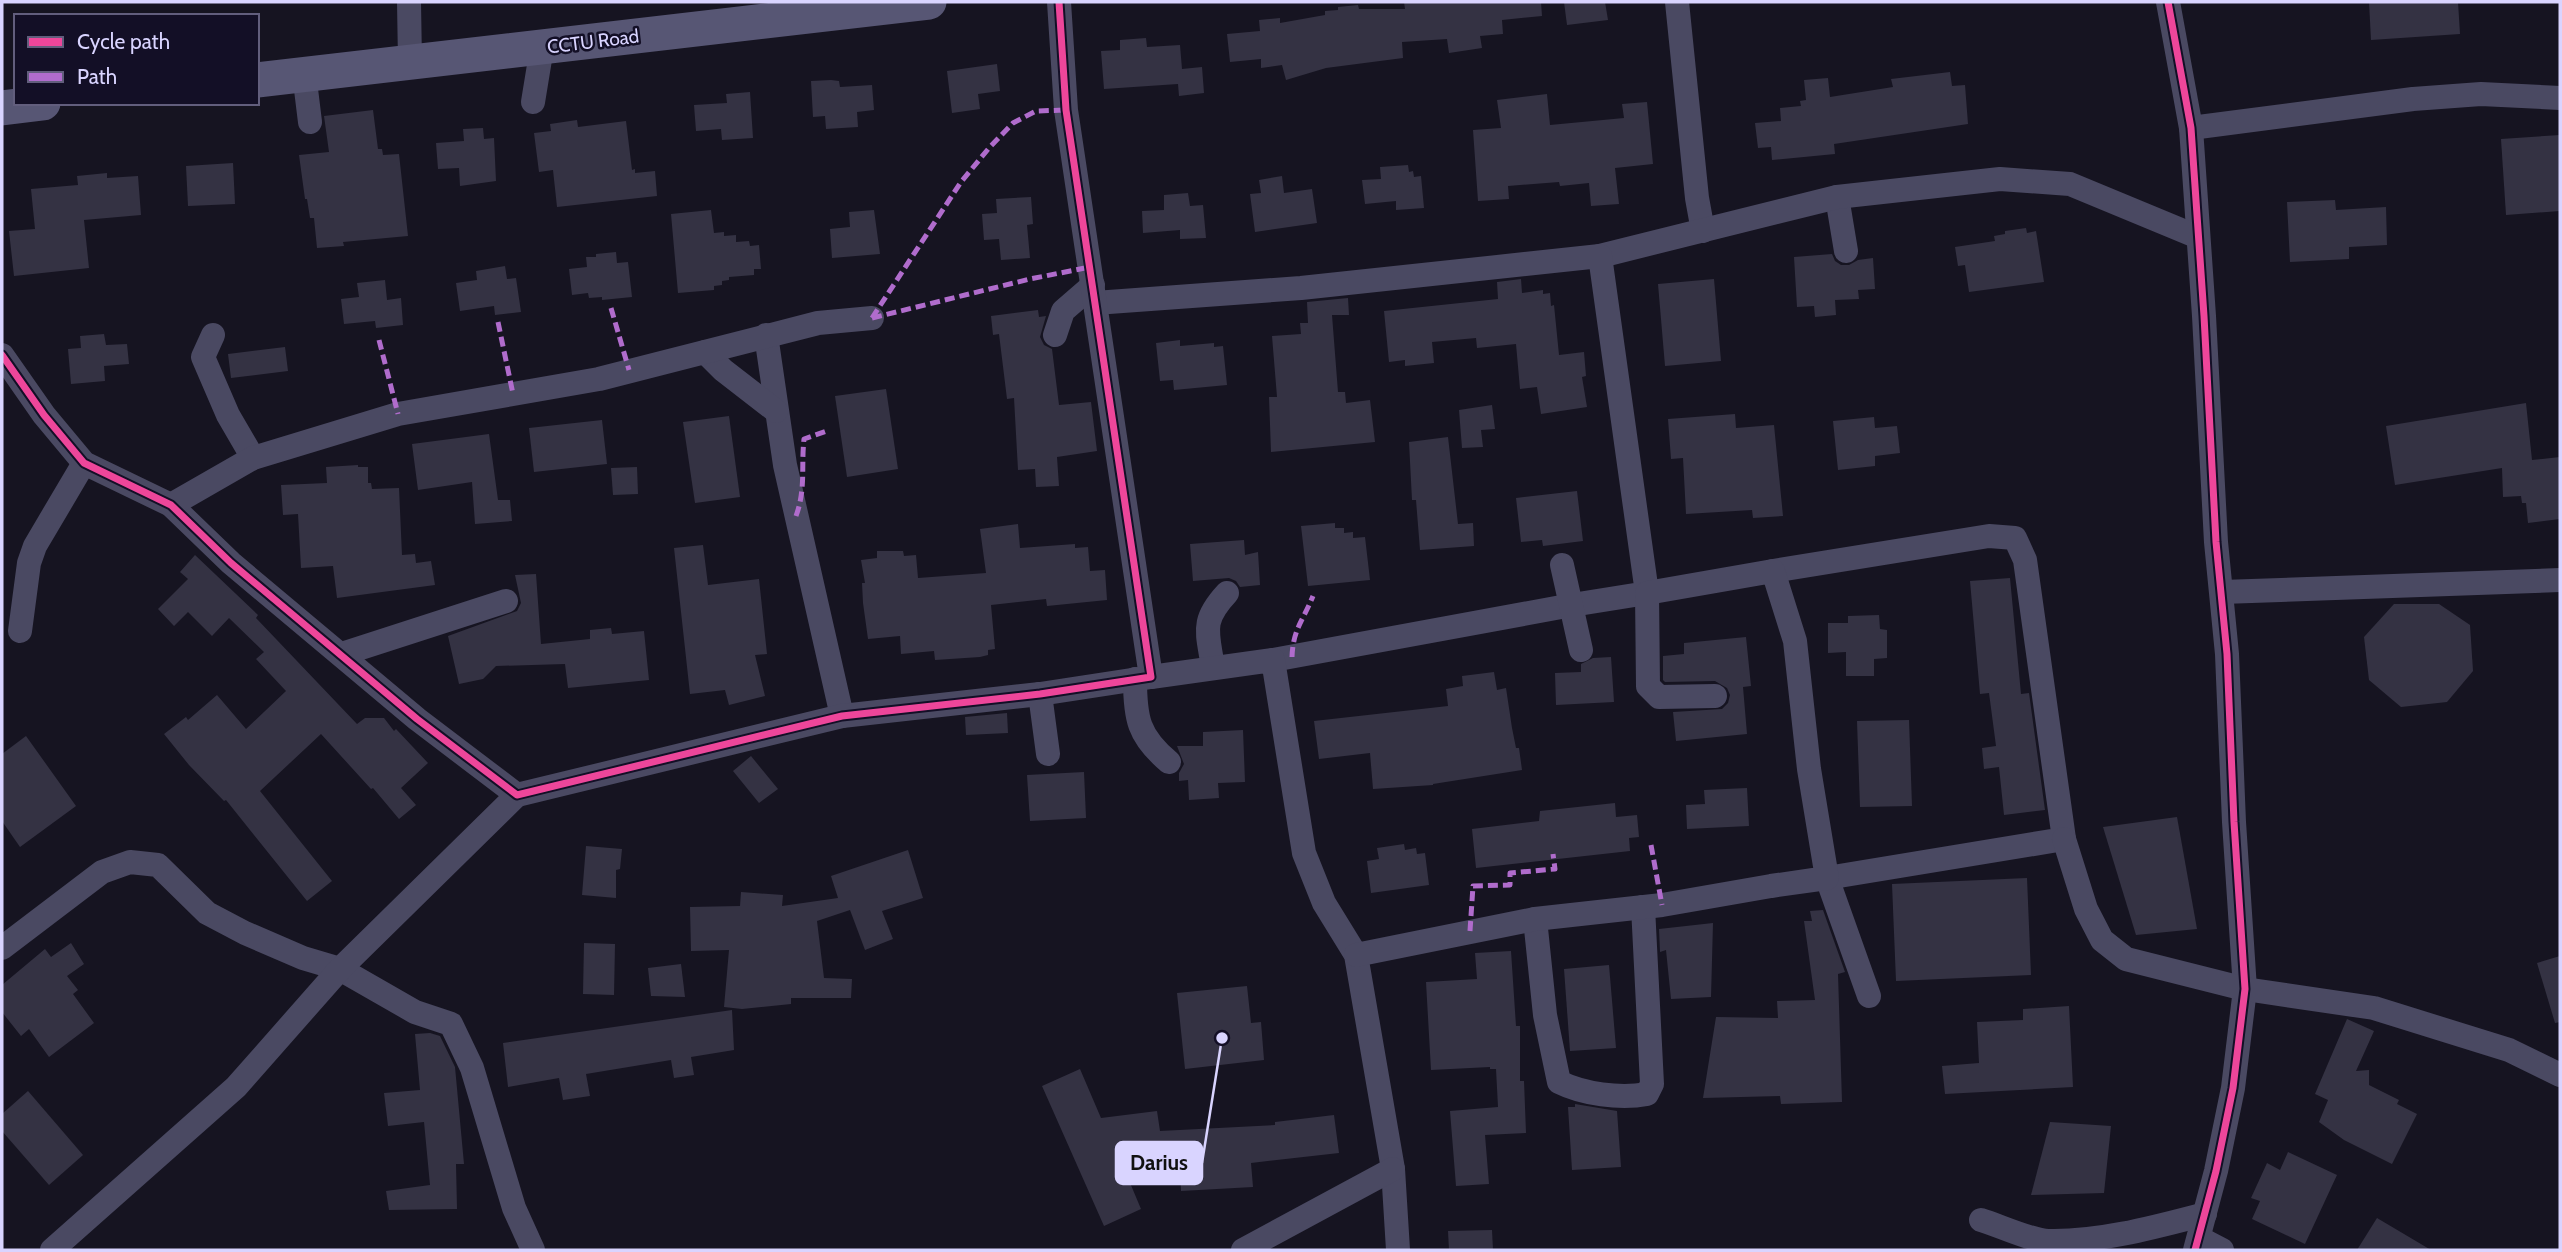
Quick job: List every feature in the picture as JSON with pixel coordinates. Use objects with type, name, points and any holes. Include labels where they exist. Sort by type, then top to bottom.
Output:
[{"type":"street","points":[[409,2],[410,62]]},
{"type":"street","name":"CCTU Road","points":[[259,80],[929,2]]},
{"type":"street","points":[[1059,2],[1066,110],[1094,294],[1143,678],[1135,703],[1141,729],[1151,747],[1168,762]]},
{"type":"street","points":[[1678,2],[1697,198],[1703,232]]},
{"type":"street","points":[[2168,2],[2191,128],[2245,989],[2233,1088],[2197,1244],[2222,1250]]},
{"type":"street","points":[[533,102],[542,47]]},
{"type":"street","points":[[304,74],[310,122]]},
{"type":"street","points":[[2191,128],[2413,99],[2481,94],[2560,98]]},
{"type":"street","points":[[2,108],[27,105]]},
{"type":"street","points":[[1055,335],[1063,311],[1094,294],[1301,288],[1600,256],[1837,197],[2000,179],[2070,184],[2198,237]]},
{"type":"street","points":[[1837,197],[1846,251]]},
{"type":"street","points":[[1600,256],[1647,593],[1648,686],[1659,697],[1715,696]]},
{"type":"street","points":[[171,505],[253,458],[398,414],[560,387],[818,323],[873,318]]},
{"type":"street","points":[[213,335],[203,357],[228,415],[253,458]]},
{"type":"street","points":[[766,335],[775,411],[792,501],[842,716]]},
{"type":"street","points":[[705,352],[723,370],[775,411]]},
{"type":"street","points":[[2,355],[44,415],[84,463],[171,505],[231,563],[417,719],[517,795]]},
{"type":"street","points":[[20,631],[29,563],[35,546],[84,463]]},
{"type":"street","points":[[52,1250],[236,1087],[340,968],[517,795],[842,716],[1040,694],[1273,660],[1572,605],[1989,536],[2015,538],[2025,560],[2064,838],[2086,909],[2102,940],[2126,959],[2245,989],[2374,1008],[2509,1050],[2560,1075]]},
{"type":"street","points":[[1562,565],[1581,650]]},
{"type":"street","points":[[1773,571],[1795,641],[1809,769],[1827,878],[1869,996]]},
{"type":"street","points":[[2222,592],[2560,580]]},
{"type":"street","points":[[1213,668],[1207,621],[1227,593]]},
{"type":"street","points":[[342,654],[506,601]]},
{"type":"street","points":[[1273,660],[1304,853],[1324,903],[1356,955],[1393,1169],[1398,1250]]},
{"type":"street","points":[[1040,694],[1048,754]]},
{"type":"street","points":[[1356,955],[1535,919],[1643,907],[2064,838]]},
{"type":"street","points":[[2,948],[102,872],[130,862],[158,865],[207,913],[303,958],[340,968],[415,1012],[451,1024],[472,1068],[514,1208],[533,1250]]},
{"type":"street","points":[[1535,919],[1545,1015],[1559,1082],[1573,1089],[1633,1097],[1647,1094],[1652,1084],[1643,907]]},
{"type":"street","points":[[1243,1250],[1393,1169]]},
{"type":"street","points":[[1981,1220],[2046,1241],[2135,1231],[2205,1214]]},
{"type":"building","points":[[1404,2],[1541,2],[1542,16],[1502,20],[1503,34],[1480,36],[1482,48],[1449,53],[1447,39],[1402,42],[1403,58],[1326,68],[1286,80],[1282,65],[1261,68],[1261,59],[1230,62],[1227,34],[1260,31],[1259,20],[1280,18],[1280,23],[1325,15],[1325,11],[1338,10],[1338,7],[1358,5],[1359,9],[1405,9]]},
{"type":"building","points":[[1564,2],[1605,2],[1608,20],[1567,25]]},
{"type":"building","points":[[2369,2],[2458,2],[2460,34],[2371,40]]},
{"type":"building","points":[[1146,38],[1147,47],[1180,45],[1182,69],[1202,67],[1204,93],[1179,96],[1178,84],[1104,89],[1101,51],[1120,50],[1120,40]]},
{"type":"building","points":[[997,64],[1000,91],[978,94],[980,109],[952,113],[947,71]]},
{"type":"building","points":[[1950,72],[1952,86],[1965,85],[1968,124],[1834,144],[1835,154],[1772,160],[1771,147],[1758,148],[1755,123],[1781,121],[1780,108],[1801,106],[1800,101],[1806,100],[1804,80],[1828,78],[1830,97],[1893,87],[1891,79]]},
{"type":"building","points":[[811,81],[839,81],[840,87],[872,85],[874,110],[857,112],[858,127],[826,129],[825,116],[813,117]]},
{"type":"building","points":[[750,92],[753,138],[722,140],[721,129],[696,131],[694,105],[727,103],[726,94]]},
{"type":"building","points":[[1547,94],[1550,125],[1624,118],[1622,104],[1647,102],[1653,164],[1615,168],[1619,204],[1591,206],[1589,183],[1560,186],[1559,182],[1508,186],[1509,199],[1478,201],[1473,130],[1501,128],[1497,100]]},
{"type":"building","points":[[373,110],[378,149],[382,149],[383,155],[399,154],[408,236],[343,242],[344,246],[317,248],[314,218],[310,218],[305,199],[299,155],[329,152],[324,116]]},
{"type":"building","points":[[577,120],[578,127],[626,121],[632,170],[635,169],[635,173],[655,171],[657,196],[557,207],[553,170],[539,172],[534,133],[551,131],[550,124]]},
{"type":"building","points":[[483,128],[484,139],[494,138],[496,181],[460,186],[459,168],[438,169],[436,143],[464,141],[463,129]]},
{"type":"building","points":[[2560,135],[2560,211],[2506,215],[2501,139]]},
{"type":"building","points":[[233,163],[235,204],[188,206],[186,166]]},
{"type":"building","points":[[1408,165],[1409,172],[1413,171],[1414,177],[1421,176],[1424,208],[1396,210],[1396,201],[1365,204],[1362,180],[1381,179],[1380,167]]},
{"type":"building","points":[[107,173],[107,178],[138,176],[141,215],[84,220],[89,268],[14,276],[9,231],[35,229],[31,189],[78,185],[77,176]]},
{"type":"building","points":[[1282,176],[1284,193],[1312,189],[1317,223],[1255,232],[1250,194],[1261,193],[1259,180]]},
{"type":"building","points":[[1188,193],[1190,206],[1203,205],[1206,238],[1180,239],[1180,230],[1143,233],[1142,211],[1164,210],[1164,195]]},
{"type":"building","points":[[1031,197],[1033,224],[1027,225],[1030,258],[1001,260],[999,239],[984,240],[982,214],[997,213],[996,199]]},
{"type":"building","points":[[2335,200],[2336,210],[2386,207],[2387,245],[2349,247],[2349,259],[2290,262],[2287,202]]},
{"type":"building","points":[[711,210],[714,233],[736,235],[736,242],[749,241],[750,246],[759,245],[761,269],[754,269],[754,275],[729,277],[729,280],[722,281],[722,285],[714,286],[714,290],[678,293],[671,214]]},
{"type":"building","points":[[874,210],[880,254],[832,258],[830,229],[850,227],[849,212]]},
{"type":"building","points":[[2026,228],[2027,233],[2036,231],[2044,282],[1969,292],[1965,265],[1958,266],[1955,247],[1995,241],[1994,236],[2005,234],[2005,231]]},
{"type":"building","points":[[616,252],[617,263],[628,262],[632,297],[602,300],[602,297],[589,298],[588,293],[572,295],[569,269],[587,267],[586,257]]},
{"type":"building","points":[[1832,254],[1835,261],[1841,265],[1873,258],[1875,289],[1858,290],[1859,299],[1835,300],[1836,315],[1815,317],[1814,306],[1797,307],[1794,257]]},
{"type":"building","points":[[505,266],[507,279],[516,278],[521,312],[495,315],[494,306],[460,311],[456,283],[477,280],[476,271]]},
{"type":"building","points":[[1521,279],[1522,293],[1543,290],[1543,294],[1550,293],[1551,306],[1554,305],[1559,355],[1584,352],[1586,376],[1582,377],[1587,407],[1541,414],[1537,387],[1520,389],[1516,344],[1477,348],[1476,338],[1432,342],[1434,363],[1405,366],[1405,360],[1389,362],[1384,311],[1498,299],[1497,282]]},
{"type":"building","points":[[1714,279],[1721,361],[1665,366],[1658,284]]},
{"type":"building","points":[[385,280],[387,300],[401,298],[403,325],[376,328],[375,321],[344,324],[341,299],[359,297],[357,283]]},
{"type":"building","points":[[1348,298],[1349,315],[1332,315],[1338,392],[1345,392],[1346,403],[1370,400],[1375,442],[1271,452],[1269,397],[1277,397],[1272,336],[1301,334],[1300,323],[1308,323],[1307,302]]},
{"type":"building","points":[[1038,310],[1039,317],[1046,316],[1040,337],[1044,345],[1052,349],[1059,405],[1091,402],[1097,451],[1057,457],[1059,486],[1036,487],[1035,469],[1018,470],[1014,398],[1007,399],[999,334],[993,335],[991,316]]},
{"type":"building","points":[[104,334],[106,345],[127,344],[129,364],[104,366],[105,381],[71,384],[68,349],[81,348],[80,336]]},
{"type":"building","points":[[1180,340],[1180,346],[1214,343],[1214,347],[1223,346],[1227,385],[1174,390],[1173,380],[1160,381],[1156,343]]},
{"type":"building","points":[[285,347],[288,371],[231,378],[228,354]]},
{"type":"building","points":[[886,389],[898,469],[847,477],[835,396]]},
{"type":"building","points":[[2526,403],[2532,460],[2560,457],[2560,519],[2528,523],[2526,503],[2522,503],[2521,496],[2503,497],[2502,468],[2395,485],[2386,426]]},
{"type":"building","points":[[1492,405],[1495,429],[1481,430],[1483,447],[1462,448],[1459,410]]},
{"type":"building","points":[[1735,414],[1736,428],[1774,425],[1783,516],[1753,518],[1752,510],[1686,514],[1683,458],[1671,459],[1668,419]]},
{"type":"building","points":[[729,416],[740,497],[695,503],[683,422]]},
{"type":"building","points":[[1874,417],[1875,428],[1897,426],[1900,453],[1875,456],[1875,466],[1838,470],[1833,421]]},
{"type":"building","points":[[602,420],[607,464],[534,472],[529,428]]},
{"type":"building","points":[[489,434],[498,500],[510,500],[512,521],[475,524],[472,482],[418,490],[412,444]]},
{"type":"building","points":[[1448,437],[1458,524],[1473,523],[1474,546],[1420,550],[1416,500],[1412,500],[1409,442]]},
{"type":"building","points":[[326,467],[368,467],[368,483],[371,483],[372,489],[399,488],[402,555],[415,554],[416,563],[431,561],[435,585],[337,598],[333,566],[301,568],[298,514],[283,515],[281,485],[327,483]]},
{"type":"building","points":[[637,467],[638,494],[613,495],[611,468]]},
{"type":"building","points":[[1577,491],[1583,541],[1543,546],[1542,540],[1521,542],[1516,498]]},
{"type":"building","points":[[1335,523],[1335,528],[1344,528],[1344,533],[1353,532],[1353,538],[1365,537],[1370,580],[1308,586],[1301,526]]},
{"type":"building","points":[[1018,524],[1020,548],[1075,544],[1075,548],[1088,547],[1090,571],[1105,570],[1107,600],[1047,606],[1046,599],[991,605],[995,649],[988,650],[988,655],[980,657],[935,660],[934,651],[901,654],[900,636],[868,639],[861,560],[877,558],[877,551],[903,551],[904,556],[916,555],[918,578],[986,573],[980,529]]},
{"type":"building","points":[[1244,540],[1245,555],[1258,552],[1260,585],[1240,587],[1236,581],[1229,578],[1193,581],[1190,544]]},
{"type":"building","points":[[703,545],[708,585],[759,579],[767,654],[755,655],[765,696],[729,705],[725,690],[690,694],[674,548]]},
{"type":"building","points":[[195,555],[258,615],[256,618],[357,724],[365,718],[384,718],[428,763],[401,788],[416,805],[399,819],[321,734],[260,791],[332,881],[307,901],[226,800],[224,801],[189,765],[164,734],[186,717],[188,720],[217,695],[246,729],[286,691],[256,659],[264,652],[229,618],[212,636],[188,612],[174,626],[158,609],[188,579],[180,572]]},
{"type":"building","points":[[536,574],[541,644],[590,639],[590,630],[611,628],[612,634],[644,631],[649,680],[568,688],[565,664],[496,666],[483,679],[459,684],[448,636],[517,611],[521,603],[515,575]]},
{"type":"building","points":[[2010,578],[2021,694],[2029,693],[2045,810],[2004,815],[1999,767],[1984,769],[1982,748],[1996,746],[1989,693],[1980,694],[1970,581]]},
{"type":"building","points":[[2394,604],[2439,604],[2470,625],[2473,671],[2447,702],[2401,707],[2369,680],[2364,637]]},
{"type":"building","points":[[1879,615],[1880,629],[1887,630],[1887,658],[1874,659],[1874,676],[1846,676],[1846,652],[1828,653],[1828,623],[1848,623],[1848,616]]},
{"type":"building","points":[[1746,637],[1751,686],[1743,687],[1747,734],[1676,741],[1673,712],[1722,709],[1728,703],[1730,695],[1727,688],[1715,681],[1665,682],[1663,656],[1684,654],[1684,643]]},
{"type":"building","points":[[1611,657],[1614,702],[1556,705],[1555,673],[1581,672],[1581,664],[1593,658]]},
{"type":"building","points":[[1494,672],[1497,690],[1506,688],[1522,770],[1433,785],[1373,789],[1370,753],[1319,759],[1314,721],[1448,706],[1446,689],[1463,686],[1462,676]]},
{"type":"building","points":[[1007,713],[1008,733],[966,735],[965,717]]},
{"type":"building","points":[[1909,720],[1912,806],[1860,807],[1857,721]]},
{"type":"building","points":[[1243,730],[1245,782],[1218,783],[1219,798],[1189,800],[1188,780],[1179,781],[1179,773],[1184,764],[1177,746],[1203,746],[1203,732]]},
{"type":"building","points":[[26,736],[76,806],[20,847],[2,821],[2,754]]},
{"type":"building","points":[[751,756],[778,789],[759,803],[733,771]]},
{"type":"building","points":[[1084,772],[1086,818],[1030,821],[1027,775]]},
{"type":"building","points":[[1747,788],[1749,826],[1687,829],[1686,805],[1705,804],[1704,790]]},
{"type":"building","points":[[1615,803],[1616,817],[1637,815],[1639,837],[1629,838],[1630,851],[1476,868],[1472,829],[1539,821],[1540,811]]},
{"type":"building","points":[[2177,817],[2197,929],[2136,935],[2103,827]]},
{"type":"building","points":[[1404,844],[1405,850],[1416,848],[1417,854],[1425,853],[1429,885],[1371,893],[1367,861],[1379,859],[1377,848]]},
{"type":"building","points":[[586,846],[622,849],[620,869],[616,870],[616,898],[582,895]]},
{"type":"building","points":[[908,850],[923,898],[882,911],[893,939],[865,950],[850,910],[817,921],[824,978],[852,979],[851,998],[791,998],[791,1004],[742,1009],[724,1007],[729,950],[691,951],[690,907],[740,906],[741,892],[783,895],[782,906],[838,898],[831,876]]},
{"type":"building","points":[[2027,878],[2031,975],[1896,981],[1892,884]]},
{"type":"building","points":[[1823,910],[1845,972],[1838,974],[1842,1102],[1781,1104],[1780,1096],[1703,1098],[1716,1017],[1778,1018],[1777,1001],[1815,1000],[1804,921],[1812,921],[1810,911]]},
{"type":"building","points":[[1713,923],[1711,997],[1671,999],[1666,950],[1660,952],[1659,929]]},
{"type":"building","points":[[71,943],[84,964],[67,976],[78,990],[73,994],[94,1023],[49,1057],[29,1029],[21,1036],[2,1012],[2,985],[45,949],[51,957]]},
{"type":"building","points":[[584,943],[615,944],[614,995],[583,994]]},
{"type":"building","points":[[1511,951],[1516,1026],[1520,1026],[1520,1081],[1524,1081],[1526,1133],[1485,1135],[1489,1184],[1456,1186],[1450,1111],[1498,1107],[1496,1069],[1431,1070],[1426,982],[1477,979],[1475,953]]},
{"type":"building","points":[[2560,956],[2560,1022],[2555,1023],[2537,963]]},
{"type":"building","points":[[681,964],[685,997],[651,996],[648,968]]},
{"type":"building","points":[[1609,965],[1616,1048],[1570,1051],[1564,969]]},
{"type":"building","points":[[1247,986],[1251,1023],[1261,1022],[1264,1060],[1185,1069],[1177,993]]},
{"type":"building","points":[[2069,1006],[2073,1087],[1945,1094],[1942,1066],[1979,1063],[1977,1022],[2023,1020],[2023,1009]]},
{"type":"building","points":[[732,1010],[734,1050],[691,1057],[694,1075],[674,1078],[671,1060],[586,1074],[590,1096],[563,1100],[559,1078],[508,1087],[503,1043]]},
{"type":"building","points":[[2347,1019],[2374,1031],[2356,1071],[2369,1070],[2369,1085],[2399,1100],[2397,1104],[2417,1114],[2392,1164],[2344,1140],[2319,1122],[2328,1100],[2315,1094]]},
{"type":"building","points":[[430,1033],[440,1036],[455,1067],[464,1164],[456,1164],[457,1209],[389,1210],[386,1191],[430,1185],[424,1122],[388,1126],[384,1093],[420,1090],[415,1034]]},
{"type":"building","points":[[1080,1069],[1101,1118],[1157,1111],[1160,1131],[1275,1125],[1275,1122],[1334,1115],[1339,1153],[1251,1163],[1253,1187],[1181,1191],[1179,1151],[1120,1159],[1141,1209],[1104,1226],[1042,1086]]},
{"type":"building","points":[[28,1091],[83,1155],[49,1185],[2,1131],[2,1114]]},
{"type":"building","points":[[1575,1104],[1617,1111],[1621,1167],[1572,1170],[1568,1107],[1575,1107]]},
{"type":"building","points":[[2050,1122],[2111,1126],[2104,1193],[2031,1195]]},
{"type":"building","points":[[2288,1152],[2337,1175],[2305,1244],[2252,1219],[2260,1201],[2251,1198],[2267,1163],[2280,1170]]},
{"type":"building","points":[[2377,1218],[2431,1250],[2357,1250]]},
{"type":"building","points":[[1492,1230],[1493,1250],[1449,1250],[1448,1231]]},
{"type":"marked path","points":[[872,318],[961,182],[989,148],[1013,123],[1036,111],[1066,110]]},
{"type":"marked path","points":[[872,318],[1090,267]]},
{"type":"marked path","points":[[611,308],[629,370]]},
{"type":"marked path","points":[[498,322],[513,394]]},
{"type":"marked path","points":[[379,340],[398,414]]},
{"type":"marked path","points":[[796,516],[802,487],[804,439],[827,431]]},
{"type":"marked path","points":[[1292,657],[1296,632],[1313,596]]},
{"type":"marked path","points":[[1651,845],[1662,905]]},
{"type":"marked path","points":[[1470,931],[1473,886],[1510,885],[1510,873],[1555,869],[1553,854]]},
{"type":"cycle path","points":[[2,355],[44,415],[84,463],[171,505],[231,563],[417,719],[517,795],[842,716],[1040,694],[1151,677],[1066,110],[1059,2]]},
{"type":"cycle path","points":[[2168,2],[2191,128],[2216,542],[2227,654],[2245,989],[2233,1088],[2216,1171],[2195,1250]]},
{"type":"place","name":"Darius","points":[[1222,1038]]}]
